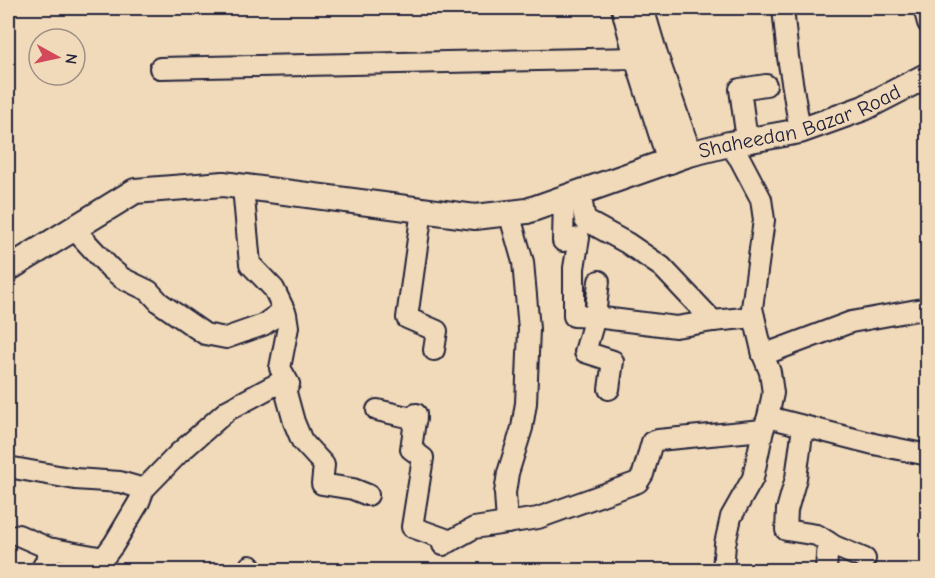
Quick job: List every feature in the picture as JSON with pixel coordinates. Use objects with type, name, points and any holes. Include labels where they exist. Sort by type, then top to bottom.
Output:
[{"type":"main road","points":[[624,8],[637,58],[680,158]]},
{"type":"main road","points":[[642,8],[680,158]]},
{"type":"main road","name":"Shaheedan Bazar Road","points":[[8,269],[135,191],[223,184],[475,217],[527,211],[680,158],[738,142],[800,131],[864,108],[927,75]]},
{"type":"street","points":[[783,8],[800,131]]},
{"type":"street","points":[[924,8],[927,23]]},
{"type":"street","points":[[160,68],[637,58]]},
{"type":"street","points":[[723,570],[725,544],[732,517],[753,478],[773,393],[770,372],[763,355],[752,308],[764,220],[761,199],[740,159],[738,142],[740,89],[766,85]]},
{"type":"street","points":[[243,187],[250,264],[274,289],[284,310],[288,327],[280,368],[289,384],[285,389],[294,422],[302,441],[324,465],[322,484],[353,489],[368,495]]},
{"type":"street","points":[[572,195],[563,241],[579,238],[574,268],[574,316],[676,327],[754,317]]},
{"type":"street","points":[[572,195],[585,220],[627,243],[662,267],[713,321]]},
{"type":"street","points":[[422,210],[407,318],[437,331],[434,350]]},
{"type":"street","points":[[507,523],[505,493],[508,473],[522,428],[526,402],[529,329],[523,262],[509,213]]},
{"type":"street","points":[[74,229],[122,278],[149,291],[160,303],[205,334],[226,338],[263,325],[284,310]]},
{"type":"street","points":[[599,281],[595,317],[585,352],[613,361],[609,389]]},
{"type":"street","points":[[763,355],[850,322],[927,308]]},
{"type":"street","points":[[18,534],[97,564],[119,536],[144,489],[179,453],[228,410],[286,379]]},
{"type":"street","points":[[377,410],[416,416],[411,449],[423,458],[412,527],[447,543],[474,528],[538,518],[638,482],[643,474],[652,442],[658,440],[766,423],[803,427],[927,455]]},
{"type":"street","points":[[803,427],[786,530],[817,535],[866,558]]},
{"type":"street","points":[[8,467],[75,479],[120,482],[144,489]]},
{"type":"street","points":[[826,570],[828,542]]},
{"type":"street","points":[[41,570],[53,549]]}]
